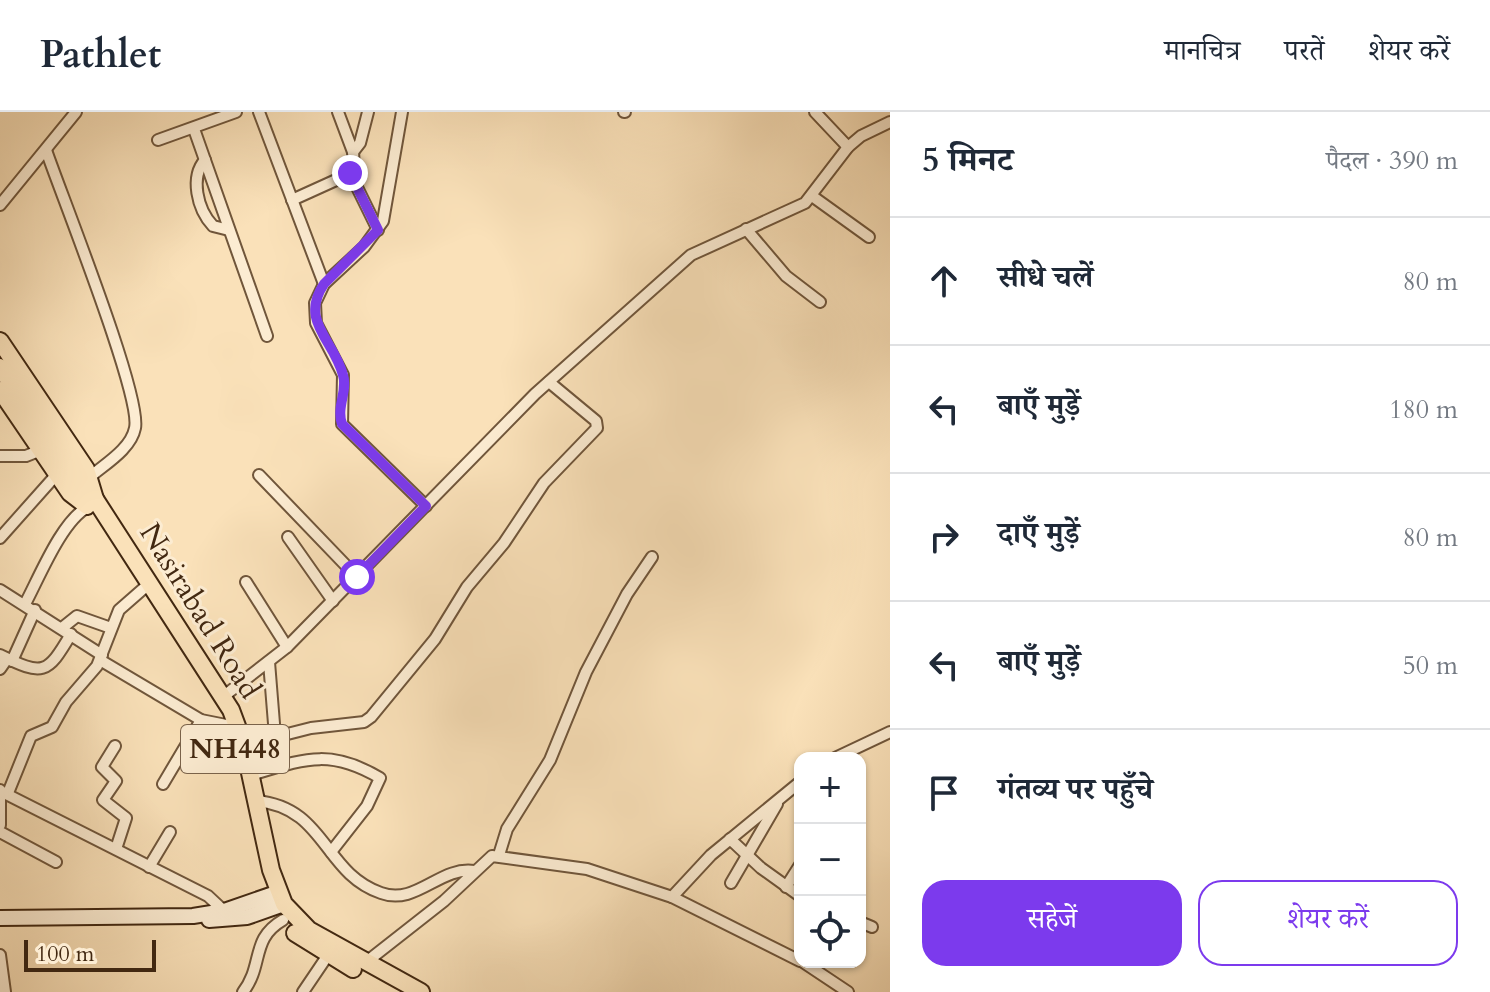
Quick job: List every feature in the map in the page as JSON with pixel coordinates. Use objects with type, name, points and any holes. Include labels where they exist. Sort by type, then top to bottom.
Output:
[{"type":"highway","points":[[0,341],[83,478]]},
{"type":"highway","name":"Nasirabad Road","points":[[0,367],[83,478],[90,504],[208,688],[226,725],[278,904]]},
{"type":"highway","points":[[0,390],[70,493],[90,504]]},
{"type":"highway","name":"Nasirabad Road","points":[[90,504],[224,696],[244,745],[278,904]]},
{"type":"highway","points":[[278,904],[297,934],[328,955],[396,992]]},
{"type":"highway","points":[[278,904],[309,930],[421,992]]},
{"type":"main road","points":[[0,918],[193,916],[278,904]]},
{"type":"main road","points":[[193,916],[225,921],[278,904]]},
{"type":"street","points":[[0,205],[76,112]]},
{"type":"street","points":[[158,140],[236,112]]},
{"type":"street","points":[[259,112],[324,284]]},
{"type":"street","points":[[338,112],[353,152],[350,173],[378,230]]},
{"type":"street","points":[[353,152],[360,143],[368,112]]},
{"type":"street","points":[[402,112],[385,212],[378,230],[324,284],[318,294],[314,314],[343,375],[342,424],[426,506]]},
{"type":"street","points":[[819,113],[848,147]]},
{"type":"street","points":[[224,696],[287,647],[549,382],[691,255],[792,211],[812,196],[848,147],[861,136],[890,122]]},
{"type":"street","points":[[194,129],[267,336]]},
{"type":"street","points":[[46,150],[126,379],[135,419],[130,440],[83,478]]},
{"type":"street","points":[[205,160],[195,173],[205,214],[213,226],[229,230]]},
{"type":"street","points":[[292,200],[350,173]]},
{"type":"street","points":[[812,196],[869,237]]},
{"type":"street","points":[[746,229],[786,276],[820,302]]},
{"type":"street","points":[[244,745],[275,736],[369,720],[435,639],[467,587],[504,543],[544,483],[597,428],[596,421],[549,382]]},
{"type":"street","points":[[0,456],[26,456],[41,450]]},
{"type":"street","points":[[0,538],[57,474]]},
{"type":"street","points":[[259,475],[357,577]]},
{"type":"street","points":[[25,604],[68,526],[90,504]]},
{"type":"street","points":[[288,537],[333,601]]},
{"type":"street","points":[[499,855],[507,829],[550,760],[586,672],[627,594],[652,557]]},
{"type":"street","points":[[246,582],[287,647]]},
{"type":"street","points":[[0,825],[3,791],[31,736],[52,727],[66,702],[101,658],[119,610],[143,589]]},
{"type":"street","points":[[0,590],[201,720],[226,725]]},
{"type":"street","points":[[0,669],[35,610]]},
{"type":"street","points":[[6,658],[38,670],[49,667],[77,616],[111,628]]},
{"type":"street","points":[[269,662],[275,736]]},
{"type":"street","points":[[163,784],[201,720]]},
{"type":"street","points":[[848,752],[890,732]]},
{"type":"street","points":[[115,746],[102,767],[116,781],[103,800],[126,818],[116,849]]},
{"type":"street","points":[[251,775],[310,757],[329,757],[380,778],[367,806],[331,852]]},
{"type":"street","points":[[672,897],[730,839],[794,787]]},
{"type":"street","points":[[3,791],[208,896],[224,911]]},
{"type":"street","points":[[731,883],[780,799]]},
{"type":"street","points":[[256,801],[281,804],[304,818],[331,852],[372,889],[397,896],[413,893],[454,872],[474,871]]},
{"type":"street","points":[[0,832],[56,862]]},
{"type":"street","points":[[149,867],[170,832]]},
{"type":"street","points":[[730,839],[794,892]]},
{"type":"street","points":[[365,963],[444,901],[488,858],[499,855],[587,869],[672,897],[794,958]]},
{"type":"street","points":[[786,887],[794,874]]},
{"type":"street","points":[[243,992],[256,971],[263,936],[278,904]]},
{"type":"street","points":[[866,924],[872,927]]},
{"type":"street","points":[[0,955],[5,992]]},
{"type":"street","points":[[303,992],[328,955]]},
{"type":"street","points":[[812,968],[848,992]]},
{"type":"route","points":[[350,173],[378,230],[324,284],[315,303],[316,323],[343,375],[342,424],[426,506],[357,577]]}]
